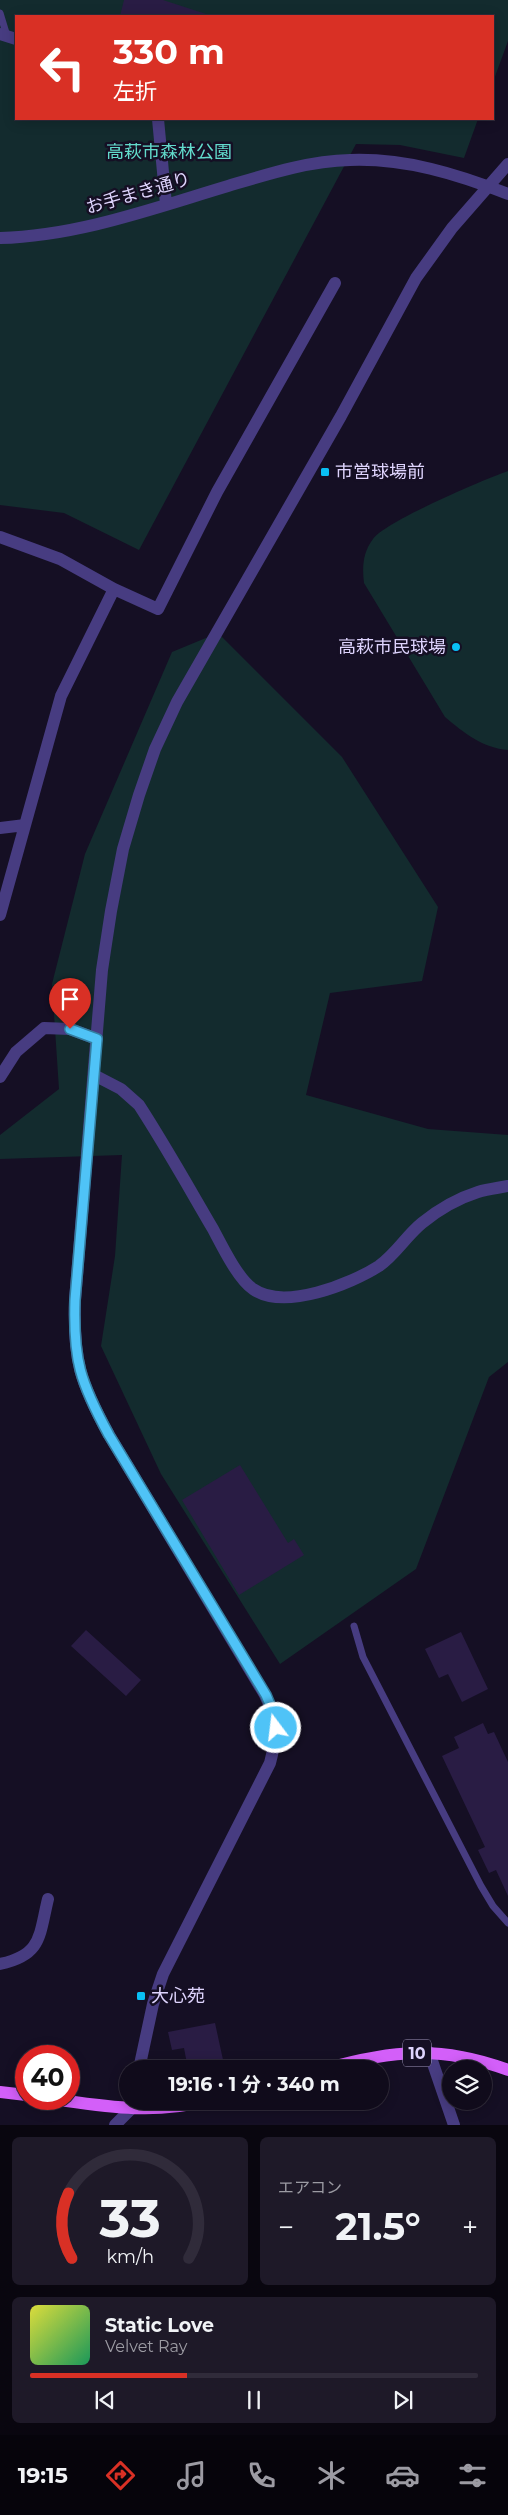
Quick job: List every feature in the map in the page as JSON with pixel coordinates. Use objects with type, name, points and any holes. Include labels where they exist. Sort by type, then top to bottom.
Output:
[{"type":"main road","name":"10","points":[[361,2060],[378,2056],[429,2052],[473,2058],[508,2070]]},
{"type":"main road","points":[[0,2092],[15,2094]]},
{"type":"main road","points":[[80,2101],[119,2104]]},
{"type":"street","points":[[158,120],[166,204]]},
{"type":"street","name":"お手まき通り","points":[[0,238],[77,228],[280,170],[350,160],[391,161],[438,169],[508,194]]},
{"type":"street","points":[[141,2060],[153,2004],[163,1974],[270,1763],[276,1728],[272,1709],[266,1695],[109,1435],[91,1402],[79,1372],[74,1336],[75,1300],[102,970],[123,849],[155,749],[177,702],[336,424],[416,278],[452,228],[508,164]]},
{"type":"street","points":[[0,537],[60,559],[114,589],[158,609],[217,492],[335,283]]},
{"type":"street","points":[[0,915],[61,696],[114,589]]},
{"type":"street","points":[[0,828],[25,826]]},
{"type":"street","points":[[0,1077],[16,1052],[44,1028],[70,1029],[97,1039]]},
{"type":"street","points":[[94,1075],[121,1089],[139,1105],[229,1257],[252,1289],[265,1295],[289,1297],[315,1293],[363,1275],[380,1265],[421,1224],[446,1207],[476,1192],[508,1186]]},
{"type":"street","points":[[0,1964],[17,1961],[31,1952],[37,1941],[48,1899]]},
{"type":"street","points":[[429,2052],[454,2125]]},
{"type":"street","points":[[115,2125],[128,2110]]},
{"type":"lane","points":[[0,13],[8,36]]},
{"type":"lane","points":[[354,1626],[363,1657],[481,1886],[492,1906],[508,1923]]},
{"type":"green space","name":"高萩市森林公園","points":[[0,0],[508,0],[508,41],[494,79],[494,15],[15,15],[15,120],[478,120],[464,158],[400,145],[356,144],[139,550],[64,513],[0,505]]},
{"type":"green space","name":"高萩市民球場","points":[[508,471],[508,750],[482,743],[445,717],[364,583],[363,571],[367,549],[373,539],[382,531],[436,502]]},
{"type":"green space","points":[[218,633],[342,757],[438,907],[422,981],[330,993],[306,1095],[428,1129],[508,1135],[508,1362],[489,1377],[416,1569],[280,1664],[161,1474],[101,1346],[115,1256],[122,1155],[0,1159],[0,1135],[59,1089],[52,984],[85,854],[172,652]]},
{"type":"building","points":[[124,0],[163,0],[206,14],[206,15],[120,15]]},
{"type":"building","points":[[240,1465],[288,1543],[294,1539],[304,1555],[239,1595],[182,1500]]},
{"type":"building","points":[[86,1630],[141,1680],[126,1696],[71,1646]]},
{"type":"building","points":[[461,1632],[488,1689],[462,1702],[448,1674],[439,1678],[425,1649]]},
{"type":"building","points":[[483,1723],[488,1734],[494,1732],[508,1762],[508,1896],[496,1870],[489,1873],[478,1850],[485,1847],[442,1756],[459,1748],[454,1737]]},
{"type":"building","points":[[215,2023],[223,2060],[186,2060],[184,2048],[172,2050],[168,2032]]},
{"type":"place","name":"市営球場前","points":[[325,472]]},
{"type":"place","name":"高萩市民球場","points":[[456,647]]},
{"type":"place","name":"大心苑","points":[[141,1996]]},
{"type":"route","points":[[70,1029],[97,1039],[75,1300],[74,1336],[79,1372],[91,1402],[109,1435],[266,1695],[272,1709],[276,1728]]}]
